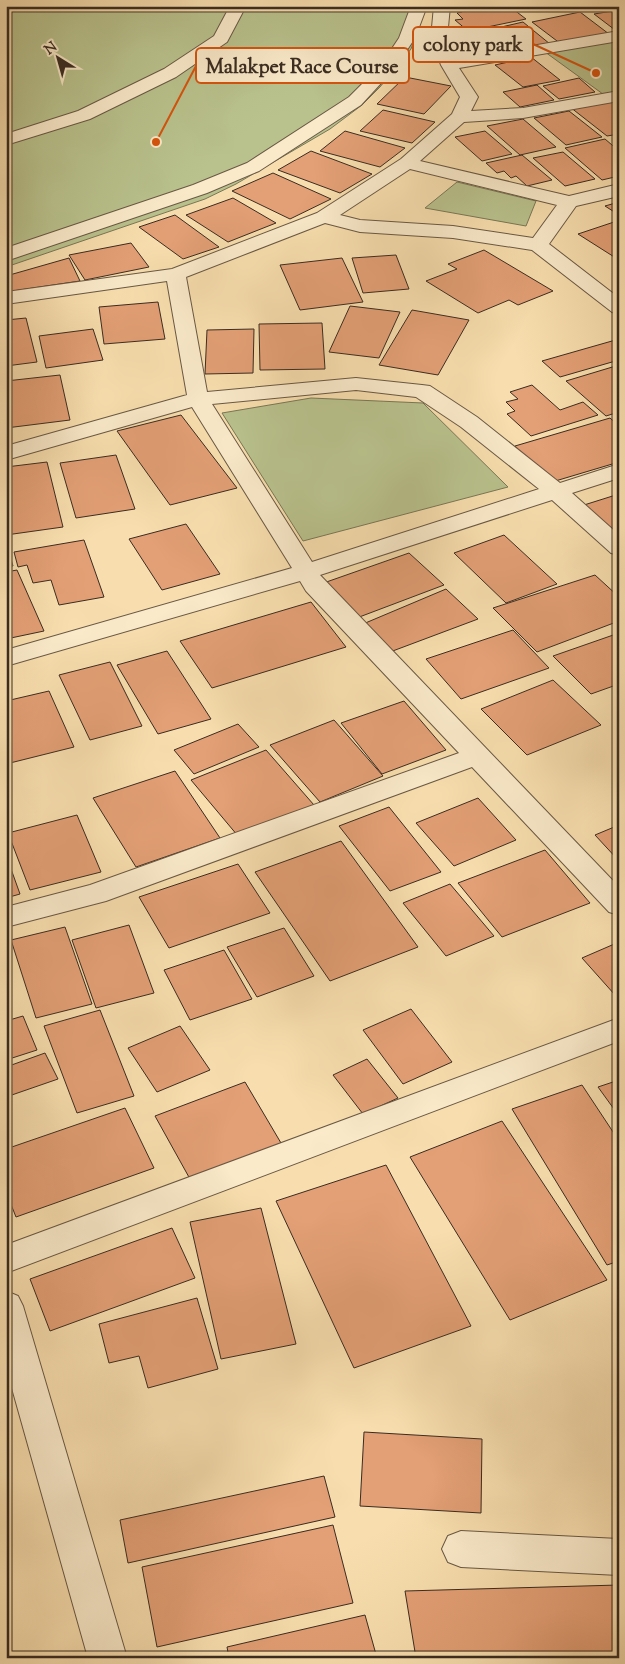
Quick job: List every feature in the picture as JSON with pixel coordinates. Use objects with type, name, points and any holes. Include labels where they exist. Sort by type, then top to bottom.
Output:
[{"type":"street","points":[[6,140],[84,115],[170,73],[221,38],[238,6]]},
{"type":"street","points":[[6,255],[200,189],[253,167],[355,101],[392,61],[407,38],[419,6]]},
{"type":"street","points":[[6,298],[176,274],[324,218],[407,164],[459,117],[469,97],[449,65],[439,38],[442,6]]},
{"type":"street","points":[[449,65],[619,36]]},
{"type":"street","points":[[459,117],[522,113],[619,96]]},
{"type":"street","points":[[407,164],[569,202],[619,190]]},
{"type":"street","points":[[538,245],[569,202]]},
{"type":"street","points":[[324,218],[360,226],[453,232],[538,245],[619,308]]},
{"type":"street","points":[[176,274],[198,399],[315,586],[619,905]]},
{"type":"street","points":[[6,453],[198,399],[356,384],[422,391],[469,422],[556,491],[619,548]]},
{"type":"street","points":[[6,658],[307,571],[619,471]]},
{"type":"street","points":[[6,917],[96,894],[476,756]]},
{"type":"street","points":[[6,1259],[619,1029]]},
{"type":"street","points":[[7,1311],[108,1658]]},
{"type":"street","points":[[461,1549],[619,1557]]},
{"type":"green space","points":[[6,6],[426,6],[411,49],[380,87],[362,105],[330,129],[236,184],[205,199],[6,267]]},
{"type":"green space","points":[[619,38],[619,95],[607,97],[545,52]]},
{"type":"green space","points":[[457,182],[536,201],[526,226],[425,208]]},
{"type":"green space","points":[[311,398],[423,403],[508,487],[303,541],[222,413]]},
{"type":"building","points":[[509,6],[526,19],[468,31],[455,20],[463,19],[457,13],[462,12],[456,7]]},
{"type":"building","points":[[585,6],[618,6],[592,11]]},
{"type":"building","points":[[619,10],[619,33],[594,14]]},
{"type":"building","points":[[580,12],[609,34],[561,44],[532,22]]},
{"type":"building","points":[[523,22],[550,44],[524,49],[497,28]]},
{"type":"building","points":[[531,57],[560,80],[523,87],[495,65]]},
{"type":"building","points":[[405,77],[451,86],[424,114],[377,104]]},
{"type":"building","points":[[579,78],[595,92],[559,99],[543,86]]},
{"type":"building","points":[[537,85],[554,100],[520,107],[503,92]]},
{"type":"building","points":[[608,99],[619,107],[619,134],[607,136],[570,107]]},
{"type":"building","points":[[383,110],[435,122],[412,143],[360,131]]},
{"type":"building","points":[[569,111],[602,137],[566,145],[534,118]]},
{"type":"building","points":[[523,119],[556,147],[520,155],[487,126]]},
{"type":"building","points":[[345,131],[405,148],[380,167],[320,151]]},
{"type":"building","points":[[485,131],[512,154],[482,161],[455,137]]},
{"type":"building","points":[[605,139],[619,151],[619,176],[602,180],[565,148]]},
{"type":"building","points":[[311,151],[372,174],[340,193],[278,170]]},
{"type":"building","points":[[563,152],[595,179],[565,186],[533,158]]},
{"type":"building","points":[[522,155],[552,180],[527,186],[516,176],[511,178],[504,171],[497,173],[486,163]]},
{"type":"building","points":[[273,173],[331,199],[290,219],[232,191]]},
{"type":"building","points":[[233,198],[276,223],[228,242],[186,215]]},
{"type":"building","points":[[619,202],[619,215],[605,206]]},
{"type":"building","points":[[175,215],[219,247],[183,259],[139,227]]},
{"type":"building","points":[[614,222],[619,225],[619,260],[578,234]]},
{"type":"building","points":[[131,243],[149,267],[85,280],[69,255]]},
{"type":"building","points":[[484,250],[553,291],[518,305],[509,300],[478,313],[426,281],[457,269],[448,264]]},
{"type":"building","points":[[396,255],[409,289],[363,293],[352,258]]},
{"type":"building","points":[[69,258],[80,281],[6,292],[6,276]]},
{"type":"building","points":[[342,258],[363,302],[300,310],[280,265]]},
{"type":"building","points":[[158,302],[165,339],[104,344],[99,307]]},
{"type":"building","points":[[350,306],[400,312],[379,358],[329,352]]},
{"type":"building","points":[[412,310],[469,320],[438,375],[379,365]]},
{"type":"building","points":[[26,318],[37,362],[6,366],[6,320]]},
{"type":"building","points":[[322,323],[325,369],[260,370],[259,324]]},
{"type":"building","points":[[93,329],[103,360],[46,368],[39,336]]},
{"type":"building","points":[[254,329],[253,373],[205,374],[207,330]]},
{"type":"building","points":[[619,339],[619,360],[560,377],[542,361]]},
{"type":"building","points":[[619,365],[619,412],[606,416],[566,381]]},
{"type":"building","points":[[60,375],[70,420],[6,428],[6,381]]},
{"type":"building","points":[[532,385],[560,410],[583,402],[598,415],[531,436],[507,414],[515,411],[506,402],[518,399],[510,392]]},
{"type":"building","points":[[181,415],[237,488],[170,505],[117,431]]},
{"type":"building","points":[[610,418],[619,426],[619,462],[552,482],[515,446]]},
{"type":"building","points":[[116,455],[135,509],[76,518],[60,463]]},
{"type":"building","points":[[47,462],[63,527],[6,535],[6,467]]},
{"type":"building","points":[[619,494],[619,537],[584,505]]},
{"type":"building","points":[[186,524],[220,574],[162,590],[129,539]]},
{"type":"building","points":[[504,535],[557,584],[506,603],[454,553]]},
{"type":"building","points":[[84,540],[104,597],[59,605],[51,580],[33,583],[27,565],[18,567],[14,552]]},
{"type":"building","points":[[6,542],[13,566],[6,567]]},
{"type":"building","points":[[409,553],[444,585],[354,619],[315,586]]},
{"type":"building","points":[[17,570],[44,631],[6,639],[6,572]]},
{"type":"building","points":[[595,575],[619,597],[619,621],[537,652],[493,608]]},
{"type":"building","points":[[446,589],[478,619],[390,652],[363,624]]},
{"type":"building","points":[[311,602],[346,647],[212,688],[180,641]]},
{"type":"building","points":[[513,630],[549,668],[461,699],[426,659]]},
{"type":"building","points":[[619,633],[619,684],[591,694],[553,656]]},
{"type":"building","points":[[167,651],[211,719],[158,734],[117,665]]},
{"type":"building","points":[[110,662],[142,726],[90,740],[59,675]]},
{"type":"building","points":[[553,680],[601,725],[527,755],[481,709]]},
{"type":"building","points":[[49,691],[74,747],[6,764],[6,701]]},
{"type":"building","points":[[404,701],[446,750],[382,774],[341,723]]},
{"type":"building","points":[[334,720],[383,776],[320,802],[270,745]]},
{"type":"building","points":[[238,724],[259,747],[194,774],[174,750]]},
{"type":"building","points":[[266,750],[314,805],[238,836],[191,780]]},
{"type":"building","points":[[175,771],[220,838],[136,867],[93,798]]},
{"type":"building","points":[[478,798],[516,840],[454,866],[416,823]]},
{"type":"building","points":[[389,807],[441,872],[390,891],[339,826]]},
{"type":"building","points":[[77,815],[101,872],[30,890],[8,833]]},
{"type":"building","points":[[619,825],[619,861],[595,835]]},
{"type":"building","points":[[341,841],[418,947],[330,981],[255,872]]},
{"type":"building","points":[[545,850],[590,903],[502,937],[458,883]]},
{"type":"building","points":[[6,855],[20,894],[6,898]]},
{"type":"building","points":[[238,864],[270,913],[169,948],[139,897]]},
{"type":"building","points":[[450,884],[494,936],[446,956],[403,903]]},
{"type":"building","points":[[129,925],[154,993],[96,1008],[72,940]]},
{"type":"building","points":[[65,927],[92,1004],[36,1018],[11,940]]},
{"type":"building","points":[[284,928],[314,976],[257,997],[227,947]]},
{"type":"building","points":[[619,942],[619,993],[615,995],[582,958]]},
{"type":"building","points":[[224,950],[252,999],[190,1020],[164,970]]},
{"type":"building","points":[[411,1009],[452,1062],[403,1084],[363,1030]]},
{"type":"building","points":[[100,1010],[134,1096],[77,1113],[44,1026]]},
{"type":"building","points":[[23,1016],[37,1050],[6,1060],[6,1021]]},
{"type":"building","points":[[180,1026],[210,1070],[157,1092],[128,1048]]},
{"type":"building","points":[[45,1053],[58,1079],[6,1097],[6,1067]]},
{"type":"building","points":[[367,1059],[398,1098],[363,1114],[333,1075]]},
{"type":"building","points":[[619,1080],[619,1116],[598,1087]]},
{"type":"building","points":[[245,1082],[281,1143],[190,1179],[155,1116]]},
{"type":"building","points":[[582,1085],[619,1141],[619,1261],[607,1265],[512,1109]]},
{"type":"building","points":[[125,1108],[154,1168],[16,1217],[6,1192],[6,1149]]},
{"type":"building","points":[[502,1121],[607,1280],[510,1320],[410,1157]]},
{"type":"building","points":[[386,1165],[471,1326],[354,1368],[276,1201]]},
{"type":"building","points":[[261,1208],[296,1344],[221,1359],[190,1222]]},
{"type":"building","points":[[172,1228],[195,1278],[50,1331],[30,1279]]},
{"type":"building","points":[[197,1298],[218,1369],[148,1388],[139,1356],[109,1363],[99,1324]]},
{"type":"building","points":[[364,1432],[482,1439],[481,1513],[360,1506]]},
{"type":"building","points":[[324,1476],[335,1517],[128,1563],[120,1520]]},
{"type":"building","points":[[333,1525],[353,1603],[157,1647],[142,1567]]},
{"type":"building","points":[[619,1585],[619,1658],[416,1658],[405,1591]]},
{"type":"building","points":[[365,1615],[377,1658],[229,1658],[227,1647]]},
{"type":"place","name":"colony park","points":[[596,73]]},
{"type":"place","name":"Malakpet Race Course","points":[[156,142]]}]
